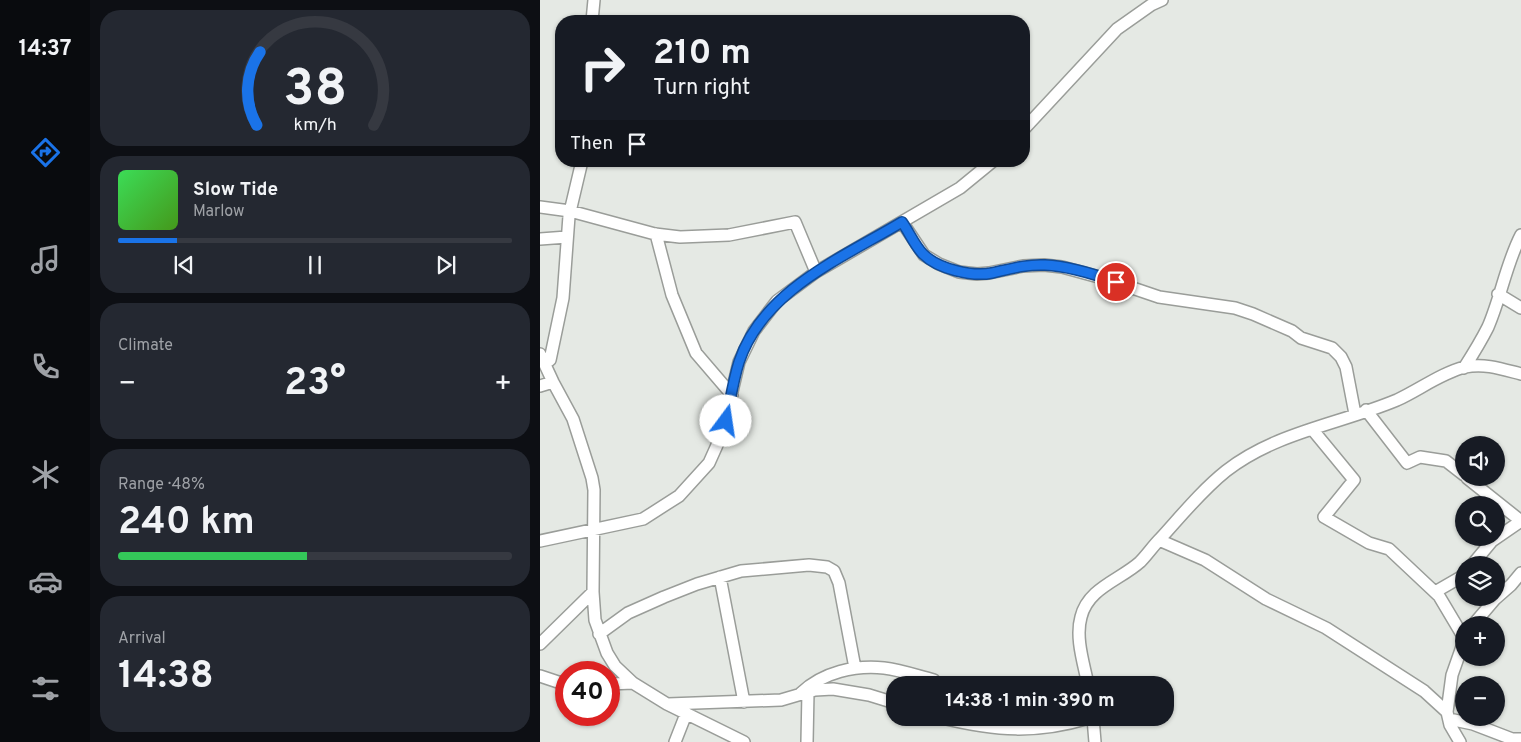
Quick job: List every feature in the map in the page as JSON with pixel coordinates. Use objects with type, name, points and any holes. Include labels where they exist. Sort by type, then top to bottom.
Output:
[{"type":"street","points":[[593,15],[594,0]]},
{"type":"street","points":[[1030,123],[1117,29],[1152,4],[1162,0]]},
{"type":"street","points":[[542,359],[550,360],[563,298],[570,211],[581,167]]},
{"type":"street","points":[[540,541],[643,519],[679,496],[709,463],[722,434],[739,362],[754,330],[777,301],[816,272],[960,188],[986,167]]},
{"type":"street","points":[[540,207],[570,211],[656,234],[680,237],[729,235],[796,222],[816,272]]},
{"type":"street","points":[[902,222],[924,255],[939,264],[959,272],[989,273],[1023,266],[1044,265],[1062,267],[1106,279],[1159,297],[1235,308],[1292,331],[1301,338],[1332,348],[1341,357],[1346,367],[1360,412],[1407,463],[1420,457],[1446,461],[1455,468]]},
{"type":"street","points":[[656,234],[672,295],[696,353],[732,395]]},
{"type":"street","points":[[1464,368],[1488,325],[1512,253],[1521,234]]},
{"type":"street","points":[[540,239],[568,237]]},
{"type":"street","points":[[1498,294],[1521,308]]},
{"type":"street","points":[[542,359],[573,418],[592,478],[594,490],[593,592],[595,620],[599,634],[615,666],[633,684],[686,714],[744,742]]},
{"type":"street","points":[[1086,676],[1079,635],[1081,617],[1088,603],[1098,590],[1119,578],[1140,562],[1201,493],[1227,471],[1274,442],[1396,400],[1464,368],[1496,367],[1521,374]]},
{"type":"street","points":[[540,386],[553,382]]},
{"type":"street","points":[[1312,429],[1354,480],[1324,517],[1369,543],[1389,548],[1439,596],[1455,624]]},
{"type":"street","points":[[1477,486],[1521,520],[1492,541],[1480,556]]},
{"type":"street","points":[[1159,540],[1205,560],[1266,599],[1326,628],[1424,692],[1448,716],[1460,742]]},
{"type":"street","points":[[599,634],[628,614],[664,597],[720,577],[741,571],[809,565],[827,567],[834,571],[839,583],[855,668]]},
{"type":"street","points":[[1481,616],[1521,573]]},
{"type":"street","points":[[720,577],[744,702]]},
{"type":"street","points":[[1435,592],[1455,580]]},
{"type":"street","points":[[540,644],[593,592]]},
{"type":"street","points":[[1448,716],[1452,675],[1455,666]]},
{"type":"street","points":[[807,742],[803,693],[812,683],[828,675],[855,668],[885,668],[918,676]]},
{"type":"street","points":[[540,676],[555,681]]},
{"type":"street","points":[[620,684],[633,684]]},
{"type":"street","points":[[667,704],[781,700],[803,693],[833,689],[869,695],[886,700]]},
{"type":"street","points":[[675,742],[686,714]]},
{"type":"street","points":[[1448,716],[1512,739],[1521,739]]},
{"type":"street","points":[[979,726],[1004,729],[1034,729],[1056,726]]},
{"type":"street","points":[[1092,726],[1095,742]]},
{"type":"route","points":[[726,421],[739,362],[754,330],[777,301],[816,272],[902,222],[924,255],[939,264],[959,272],[977,274],[1023,266],[1044,265],[1062,267],[1116,282]]}]
